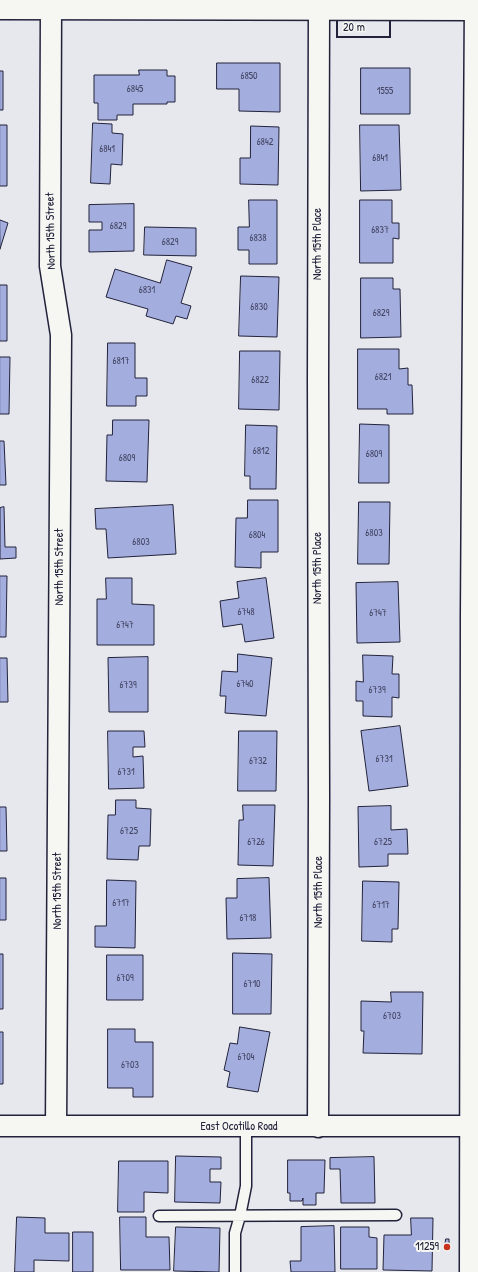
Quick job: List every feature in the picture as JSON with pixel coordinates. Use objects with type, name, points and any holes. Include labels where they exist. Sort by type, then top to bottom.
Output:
[{"type":"main road","points":[[0,8],[58,5],[320,8],[477,6],[475,1126],[471,1272]]},
{"type":"street","name":"North 15th Street","points":[[56,1126],[61,335],[50,266],[58,5]]},
{"type":"street","name":"North 15th Place","points":[[318,1127],[318,371],[320,8]]},
{"type":"street","name":"East Ocotillo Road","points":[[0,1126],[475,1126]]},
{"type":"lane","points":[[235,1272],[235,1233],[246,1186],[246,1127]]},
{"type":"lane","points":[[159,1216],[396,1214]]},
{"type":"building","points":[[217,63],[280,63],[280,112],[239,111],[239,89],[217,89]]},
{"type":"building","points":[[361,68],[410,68],[410,114],[361,114]]},
{"type":"building","points":[[139,70],[167,70],[167,76],[175,76],[175,102],[167,102],[167,104],[133,104],[133,115],[117,115],[117,120],[98,120],[98,103],[94,103],[94,75],[139,75]]},
{"type":"building","points":[[0,71],[3,71],[3,110],[0,110]]},
{"type":"building","points":[[93,123],[112,124],[112,133],[123,134],[122,165],[111,164],[110,184],[91,183]]},
{"type":"building","points":[[0,125],[7,125],[7,186],[0,186]]},
{"type":"building","points":[[360,125],[399,125],[401,190],[361,191]]},
{"type":"building","points":[[251,126],[279,127],[278,185],[240,184],[240,158],[250,158]]},
{"type":"building","points":[[249,200],[277,200],[277,264],[249,264],[249,250],[238,250],[238,227],[249,227]]},
{"type":"building","points":[[360,200],[392,200],[392,223],[399,223],[399,239],[393,238],[393,263],[360,263]]},
{"type":"building","points":[[134,204],[134,251],[89,252],[89,230],[102,230],[102,222],[89,222],[89,205]]},
{"type":"building","points":[[0,220],[8,223],[0,249]]},
{"type":"building","points":[[145,227],[196,228],[196,256],[144,255]]},
{"type":"building","points":[[167,260],[192,267],[181,303],[191,306],[187,319],[176,316],[173,324],[146,316],[148,309],[106,297],[115,269],[160,283]]},
{"type":"building","points":[[241,276],[279,277],[277,337],[239,336]]},
{"type":"building","points":[[361,278],[393,278],[393,289],[400,289],[401,337],[361,338]]},
{"type":"building","points":[[0,285],[7,285],[7,341],[0,341]]},
{"type":"building","points":[[108,343],[135,343],[135,378],[147,378],[147,396],[136,396],[136,406],[107,406]]},
{"type":"building","points":[[358,349],[399,349],[399,369],[408,368],[408,385],[412,385],[413,414],[387,414],[387,409],[358,409]]},
{"type":"building","points":[[240,351],[280,351],[279,410],[239,409]]},
{"type":"building","points":[[0,357],[10,357],[9,414],[0,414]]},
{"type":"building","points":[[113,420],[149,420],[147,482],[106,481],[107,435],[112,435]]},
{"type":"building","points":[[360,424],[389,425],[389,483],[359,483]]},
{"type":"building","points":[[246,425],[277,426],[276,489],[250,489],[250,476],[245,476]]},
{"type":"building","points":[[0,441],[4,441],[6,485],[0,485]]},
{"type":"building","points":[[248,500],[278,500],[278,552],[261,552],[261,568],[235,567],[236,518],[247,518]]},
{"type":"building","points":[[359,502],[390,502],[389,564],[358,564]]},
{"type":"building","points":[[173,505],[176,554],[108,558],[106,529],[96,529],[95,509]]},
{"type":"building","points":[[4,507],[5,547],[16,547],[16,558],[0,559],[0,508]]},
{"type":"building","points":[[0,576],[7,576],[6,637],[0,637]]},
{"type":"building","points":[[106,578],[132,578],[132,604],[154,605],[154,645],[97,645],[97,599],[106,599]]},
{"type":"building","points":[[266,578],[274,638],[245,642],[242,624],[223,627],[220,601],[239,598],[237,582]]},
{"type":"building","points":[[398,582],[400,642],[357,643],[356,583]]},
{"type":"building","points":[[238,654],[272,658],[266,716],[225,713],[226,696],[220,696],[222,671],[237,672]]},
{"type":"building","points":[[363,655],[393,656],[392,674],[399,674],[399,698],[392,697],[392,717],[363,716],[363,701],[356,701],[356,681],[363,682]]},
{"type":"building","points":[[148,657],[148,712],[109,712],[108,658]]},
{"type":"building","points":[[0,658],[7,658],[8,702],[0,702]]},
{"type":"building","points":[[400,726],[408,786],[369,791],[361,731]]},
{"type":"building","points":[[108,731],[144,731],[145,747],[133,747],[133,757],[143,756],[144,788],[109,789]]},
{"type":"building","points":[[239,731],[277,731],[276,791],[238,791]]},
{"type":"building","points":[[116,800],[136,800],[136,808],[151,809],[150,846],[139,846],[138,860],[107,859],[108,815],[115,815]]},
{"type":"building","points":[[243,805],[275,805],[273,866],[238,865],[239,820],[243,820]]},
{"type":"building","points":[[391,806],[391,830],[407,829],[408,854],[388,854],[388,866],[359,867],[358,807]]},
{"type":"building","points":[[0,807],[6,807],[7,851],[0,851]]},
{"type":"building","points":[[0,878],[6,878],[6,920],[0,920]]},
{"type":"building","points":[[269,878],[271,938],[227,939],[226,898],[237,898],[237,879]]},
{"type":"building","points":[[107,880],[136,881],[135,948],[95,947],[95,926],[106,926]]},
{"type":"building","points":[[363,881],[399,882],[398,929],[392,929],[392,942],[362,941]]},
{"type":"building","points":[[233,953],[272,954],[271,1014],[233,1014]]},
{"type":"building","points":[[0,954],[3,954],[3,1009],[0,1009]]},
{"type":"building","points":[[107,955],[143,955],[143,1000],[107,1000]]},
{"type":"building","points":[[391,992],[423,992],[422,1054],[363,1053],[364,1031],[361,1031],[361,1001],[391,1002]]},
{"type":"building","points":[[240,1027],[270,1032],[258,1092],[227,1087],[230,1072],[224,1070],[230,1043],[237,1044]]},
{"type":"building","points":[[108,1029],[135,1029],[135,1042],[153,1042],[153,1097],[133,1097],[133,1088],[108,1088]]},
{"type":"building","points":[[0,1032],[3,1032],[3,1084],[0,1084]]},
{"type":"building","points":[[176,1156],[221,1157],[221,1169],[210,1169],[210,1182],[221,1182],[220,1203],[175,1202]]},
{"type":"building","points":[[374,1157],[375,1203],[341,1203],[340,1169],[330,1169],[330,1158]]},
{"type":"building","points":[[288,1160],[325,1160],[324,1193],[316,1193],[316,1205],[303,1205],[303,1198],[302,1201],[290,1201],[290,1193],[288,1193]]},
{"type":"building","points":[[119,1161],[168,1161],[168,1193],[144,1192],[144,1212],[118,1212]]},
{"type":"building","points":[[17,1217],[45,1218],[45,1233],[69,1233],[69,1261],[34,1260],[34,1272],[15,1272]]},
{"type":"building","points":[[120,1217],[146,1217],[146,1237],[169,1237],[170,1270],[121,1270]]},
{"type":"building","points":[[411,1218],[433,1218],[432,1271],[383,1270],[384,1235],[411,1235]]},
{"type":"building","points":[[334,1226],[335,1272],[291,1272],[290,1261],[301,1261],[301,1227]]},
{"type":"building","points":[[176,1227],[220,1228],[219,1272],[174,1271]]},
{"type":"building","points":[[341,1227],[369,1227],[369,1237],[377,1238],[377,1269],[341,1269]]},
{"type":"building","points":[[73,1232],[93,1232],[93,1272],[73,1272]]},
{"type":"building","points":[[446,1239],[449,1239],[449,1249],[445,1249]]},
{"type":"place","name":"11259","points":[[447,1247]]}]
